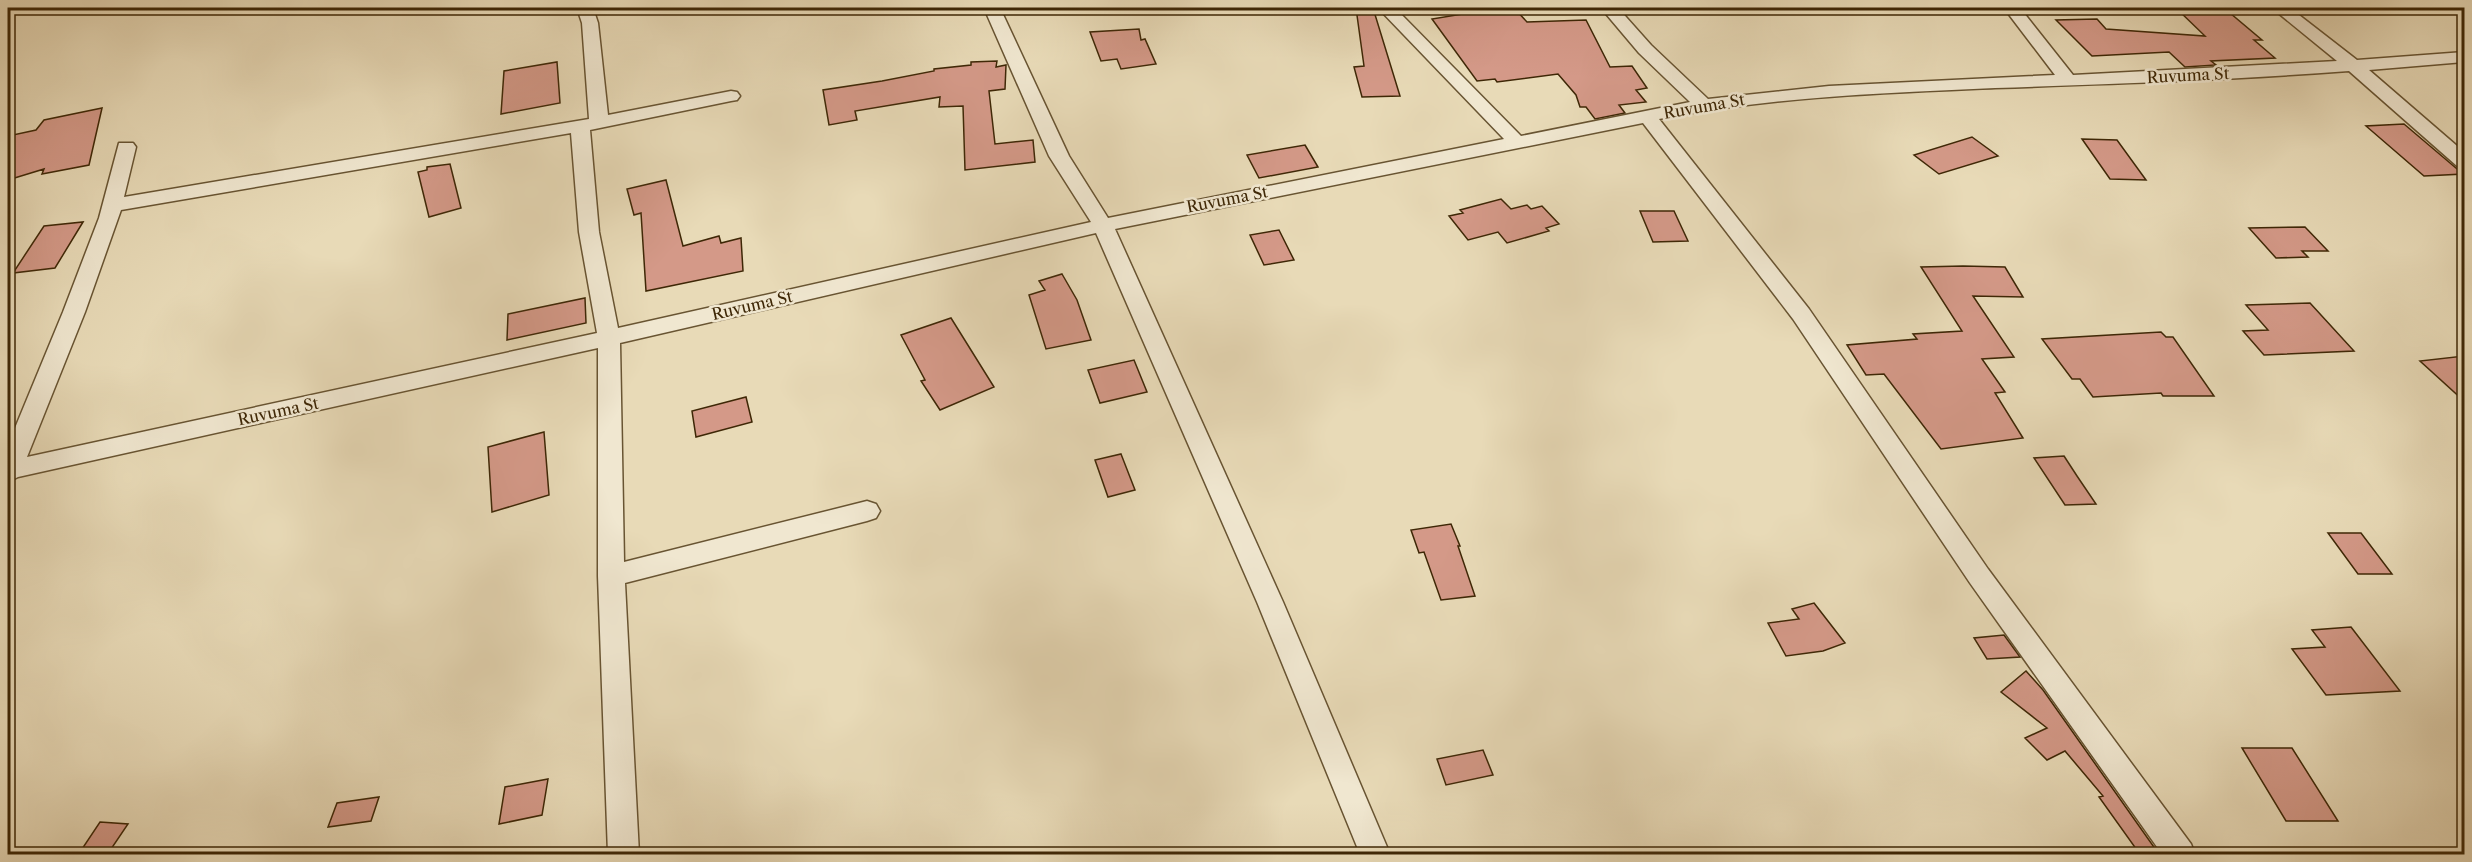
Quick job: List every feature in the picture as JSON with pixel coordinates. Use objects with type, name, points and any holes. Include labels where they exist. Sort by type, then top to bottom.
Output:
[{"type":"street","points":[[585,8],[590,23],[589,232],[609,338],[611,576],[623,855]]},
{"type":"street","points":[[992,8],[1059,156],[1103,225],[1270,602],[1375,855]]},
{"type":"street","points":[[1386,8],[1516,141]]},
{"type":"street","points":[[1609,8],[1645,49],[1704,105]]},
{"type":"street","points":[[2012,8],[2068,80]]},
{"type":"street","points":[[2280,8],[2353,65],[2464,162]]},
{"type":"street","name":"Ruvuma St","points":[[8,471],[609,338],[1103,225],[1704,105],[1752,98],[1887,87],[2209,75],[2464,57]]},
{"type":"street","points":[[112,205],[590,124],[731,96]]},
{"type":"street","points":[[1647,116],[1801,314],[1979,576],[2180,855]]},
{"type":"street","points":[[8,471],[74,312],[112,205],[126,147]]},
{"type":"street","points":[[611,576],[867,511]]},
{"type":"building","points":[[1356,8],[1373,8],[1400,96],[1362,97],[1354,67],[1364,66]]},
{"type":"building","points":[[1499,8],[1514,8],[1527,22],[1586,20],[1610,67],[1632,66],[1647,88],[1636,90],[1646,102],[1619,105],[1625,113],[1595,119],[1586,107],[1580,107],[1576,95],[1558,74],[1497,82],[1495,79],[1477,81],[1432,19]]},
{"type":"building","points":[[2176,8],[2224,8],[2262,40],[2254,40],[2275,58],[2211,61],[2216,65],[2185,67],[2169,52],[2092,56],[2056,20],[2097,19],[2106,29],[2205,36]]},
{"type":"building","points":[[1139,29],[1141,40],[1145,39],[1156,64],[1121,69],[1117,59],[1101,61],[1090,32]]},
{"type":"building","points":[[997,61],[996,67],[1006,65],[1005,89],[989,91],[995,144],[1033,140],[1035,162],[965,170],[963,106],[939,107],[940,97],[855,111],[857,120],[829,125],[823,90],[882,81],[934,71],[934,69],[971,65],[971,62]]},
{"type":"building","points":[[557,62],[560,103],[501,114],[504,71]]},
{"type":"building","points":[[102,108],[89,165],[42,174],[44,169],[8,180],[8,136],[36,130],[44,120]]},
{"type":"building","points":[[2404,124],[2463,174],[2424,176],[2366,126]]},
{"type":"building","points":[[1972,137],[1998,156],[1939,174],[1914,155]]},
{"type":"building","points":[[2082,139],[2117,140],[2146,180],[2110,179]]},
{"type":"building","points":[[1305,145],[1318,167],[1259,178],[1247,155]]},
{"type":"building","points":[[450,164],[461,208],[429,217],[418,172],[427,170],[427,167]]},
{"type":"building","points":[[666,180],[683,246],[719,236],[721,243],[741,238],[743,271],[646,291],[641,213],[634,215],[627,189]]},
{"type":"building","points":[[1501,199],[1511,209],[1527,205],[1531,209],[1542,206],[1559,224],[1546,228],[1549,231],[1507,243],[1498,232],[1468,240],[1449,216],[1463,213],[1460,210]]},
{"type":"building","points":[[1640,211],[1674,211],[1688,241],[1653,242]]},
{"type":"building","points":[[83,222],[55,268],[13,273],[44,226]]},
{"type":"building","points":[[2305,227],[2328,251],[2302,251],[2308,257],[2276,258],[2249,228]]},
{"type":"building","points":[[1279,230],[1294,260],[1264,265],[1250,235]]},
{"type":"building","points":[[1921,267],[2005,267],[2023,297],[1973,296],[2014,357],[1982,359],[2005,392],[1995,393],[2023,438],[1941,449],[1884,374],[1866,375],[1847,345],[1917,339],[1913,334],[1962,331]]},
{"type":"building","points":[[1062,274],[1077,300],[1091,340],[1046,349],[1029,295],[1045,290],[1039,281]]},
{"type":"building","points":[[585,298],[586,323],[507,340],[508,314]]},
{"type":"building","points":[[2310,303],[2354,351],[2264,355],[2243,331],[2268,330],[2246,305]]},
{"type":"building","points":[[951,318],[994,387],[940,410],[921,381],[925,380],[901,335]]},
{"type":"building","points":[[2161,332],[2166,337],[2173,337],[2214,396],[2163,396],[2161,393],[2093,397],[2080,379],[2072,379],[2042,339]]},
{"type":"building","points":[[2464,356],[2464,401],[2420,361]]},
{"type":"building","points":[[1134,360],[1147,392],[1100,403],[1088,370]]},
{"type":"building","points":[[746,397],[752,422],[696,437],[692,411]]},
{"type":"building","points":[[544,432],[549,495],[492,512],[488,447]]},
{"type":"building","points":[[1121,454],[1135,490],[1108,497],[1095,460]]},
{"type":"building","points":[[2064,456],[2096,504],[2065,505],[2034,458]]},
{"type":"building","points":[[1451,524],[1475,596],[1441,600],[1424,552],[1419,553],[1411,530]]},
{"type":"building","points":[[2328,533],[2361,533],[2392,574],[2358,574]]},
{"type":"building","points":[[1814,603],[1845,643],[1823,651],[1786,656],[1768,623],[1799,619],[1792,609]]},
{"type":"building","points":[[2351,627],[2400,691],[2326,695],[2292,649],[2325,647],[2312,630]]},
{"type":"building","points":[[2004,635],[2020,657],[1987,659],[1974,638]]},
{"type":"building","points":[[2026,671],[2043,690],[2156,850],[2139,853],[2099,797],[2103,796],[2065,751],[2047,760],[2025,738],[2047,728],[2001,692]]},
{"type":"building","points":[[2242,748],[2292,748],[2338,821],[2286,821]]},
{"type":"building","points":[[1483,750],[1493,775],[1446,785],[1437,759]]},
{"type":"building","points":[[548,779],[542,815],[499,824],[505,787]]},
{"type":"building","points":[[379,797],[371,821],[328,827],[337,803]]},
{"type":"building","points":[[100,822],[128,824],[107,855],[78,855]]}]
